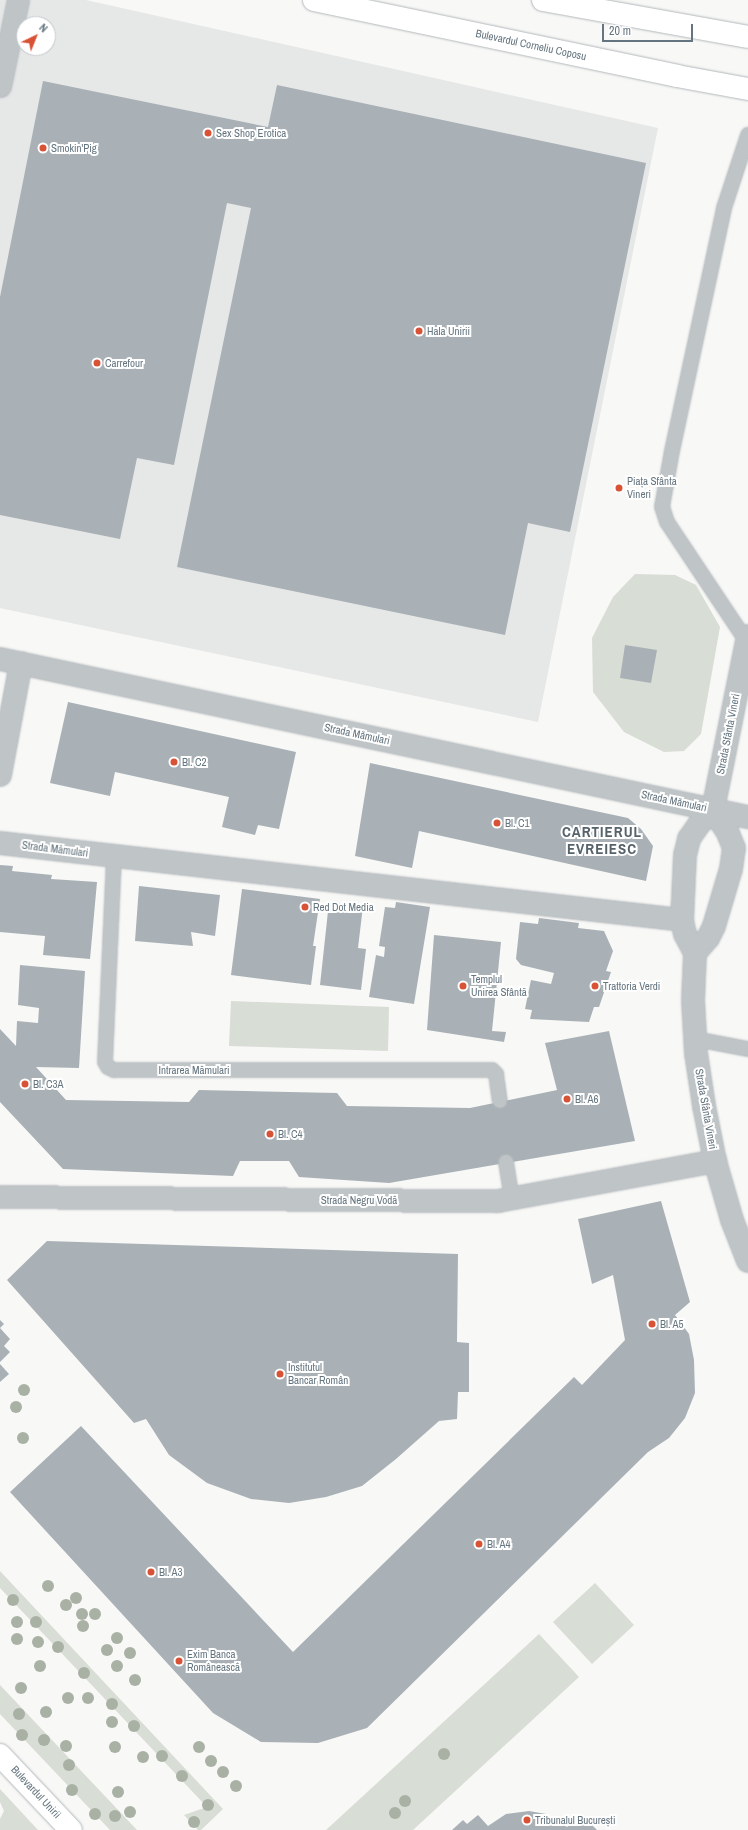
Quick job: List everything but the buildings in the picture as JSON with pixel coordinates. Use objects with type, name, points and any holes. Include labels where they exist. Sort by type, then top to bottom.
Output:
[{"type":"main road","name":"Bulevardul Corneliu Coposu","points":[[314,0],[677,76],[748,89]]},
{"type":"main road","points":[[543,0],[748,37]]},
{"type":"main road","name":"Bulevardul Unirii","points":[[0,1755],[71,1830]]},
{"type":"street","points":[[0,86],[18,0]]},
{"type":"street","name":"Strada Sfânta Vineri","points":[[747,639],[713,810],[689,839],[685,855],[682,920],[685,934],[695,952],[693,1000],[695,1039],[704,1106],[715,1161],[732,1220],[748,1260]]},
{"type":"street","name":"Strada Mămulari","points":[[0,659],[748,817]]},
{"type":"street","points":[[0,775],[21,663]]},
{"type":"street","points":[[695,952],[708,938],[714,926],[731,868],[734,848],[727,831],[713,810]]},
{"type":"street","name":"Strada Mămulari","points":[[0,843],[682,920]]},
{"type":"street","name":"Strada Negru Vodă","points":[[0,1197],[490,1201],[512,1199],[715,1161]]},
{"type":"lane","points":[[747,639],[667,522],[662,506],[672,451],[722,215],[732,178],[748,135]]},
{"type":"lane","name":"Intrarea Mămulari","points":[[114,856],[105,1062],[108,1067],[114,1070],[492,1070],[496,1074],[500,1101]]},
{"type":"lane","points":[[695,1039],[748,1049]]},
{"type":"lane","points":[[506,1162],[512,1199]]},
{"type":"shaded area","points":[[0,0],[86,0],[658,128],[538,722],[0,608]]},
{"type":"shaded area","points":[[635,574],[675,575],[696,585],[720,627],[701,734],[684,751],[664,752],[624,732],[593,692],[592,638],[613,597]]},
{"type":"shaded area","points":[[231,1001],[389,1007],[388,1051],[229,1046]]},
{"type":"shaded area","points":[[0,1571],[223,1809],[201,1830],[198,1830],[184,1815],[207,1807],[0,1588]]},
{"type":"shaded area","points":[[595,1583],[634,1625],[592,1664],[553,1622]]},
{"type":"shaded area","points":[[539,1634],[579,1677],[413,1830],[326,1830]]},
{"type":"shaded area","points":[[0,1685],[137,1830],[110,1830],[0,1714]]},
{"type":"shaded area","points":[[0,1789],[38,1830],[0,1830],[0,1819],[4,1811],[0,1802]]},
{"type":"place","name":"Sex Shop Erotica","points":[[208,133]]},
{"type":"place","name":"Smokin'Pig","points":[[43,148]]},
{"type":"place","name":"Hala Unirii","points":[[419,331]]},
{"type":"place","name":"Carrefour","points":[[97,363]]},
{"type":"place","name":"Piața Sfânta Vineri","points":[[619,488]]},
{"type":"place","name":"Bl. C2","points":[[174,762]]},
{"type":"place","name":"Bl. C1","points":[[497,823]]},
{"type":"place","name":"Red Dot Media","points":[[305,907]]},
{"type":"place","name":"Templul Unirea Sfântă","points":[[463,986]]},
{"type":"place","name":"Trattoria Verdi","points":[[595,986]]},
{"type":"place","name":"Bl. C3A","points":[[25,1084]]},
{"type":"place","name":"Bl. A6","points":[[567,1099]]},
{"type":"place","name":"Bl. C4","points":[[270,1134]]},
{"type":"place","name":"Bl. A5","points":[[652,1324]]},
{"type":"place","name":"Institutul Bancar Român","points":[[280,1374]]},
{"type":"place","name":"Bl. A4","points":[[479,1544]]},
{"type":"place","name":"Bl. A3","points":[[151,1572]]},
{"type":"place","name":"Exim Banca Românească","points":[[179,1661]]},
{"type":"place","name":"Tribunalul București","points":[[527,1820]]},
{"type":"district","name":"CARTIERUL EVREIESC","points":[[602,840]]}]
